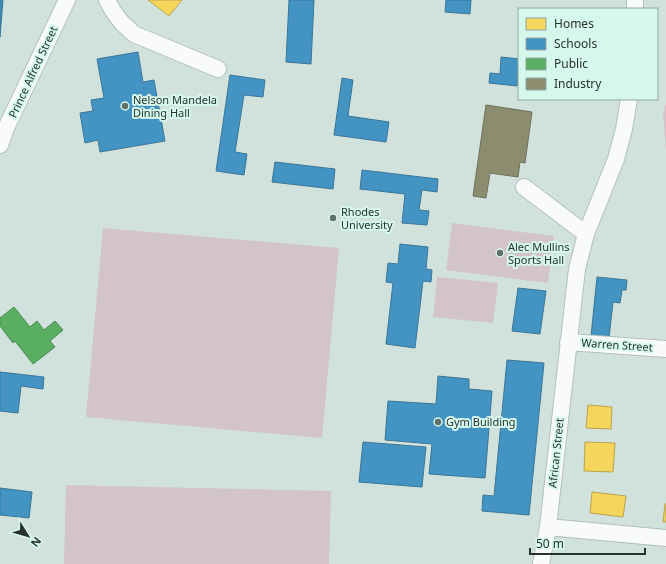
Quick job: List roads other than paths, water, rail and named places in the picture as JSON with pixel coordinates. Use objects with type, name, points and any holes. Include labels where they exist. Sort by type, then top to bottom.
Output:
[{"type":"street","name":"Prince Alfred Street","points":[[0,145],[3,128],[67,0]]},
{"type":"street","points":[[107,0],[122,23],[134,34],[218,69]]},
{"type":"street","name":"African Street","points":[[541,564],[548,527],[577,269],[586,234],[616,160],[624,129],[629,100]]},
{"type":"street","points":[[524,187],[586,234]]},
{"type":"street","name":"Warren Street","points":[[568,342],[666,349]]},
{"type":"street","points":[[548,527],[666,538]]},
{"type":"place","name":"Nelson Mandela Dining Hall","points":[[125,106]]},
{"type":"place","name":"Rhodes University","points":[[333,218]]},
{"type":"place","name":"Alec Mullins Sports Hall","points":[[500,253]]},
{"type":"place","name":"Gym Building","points":[[438,422]]}]
